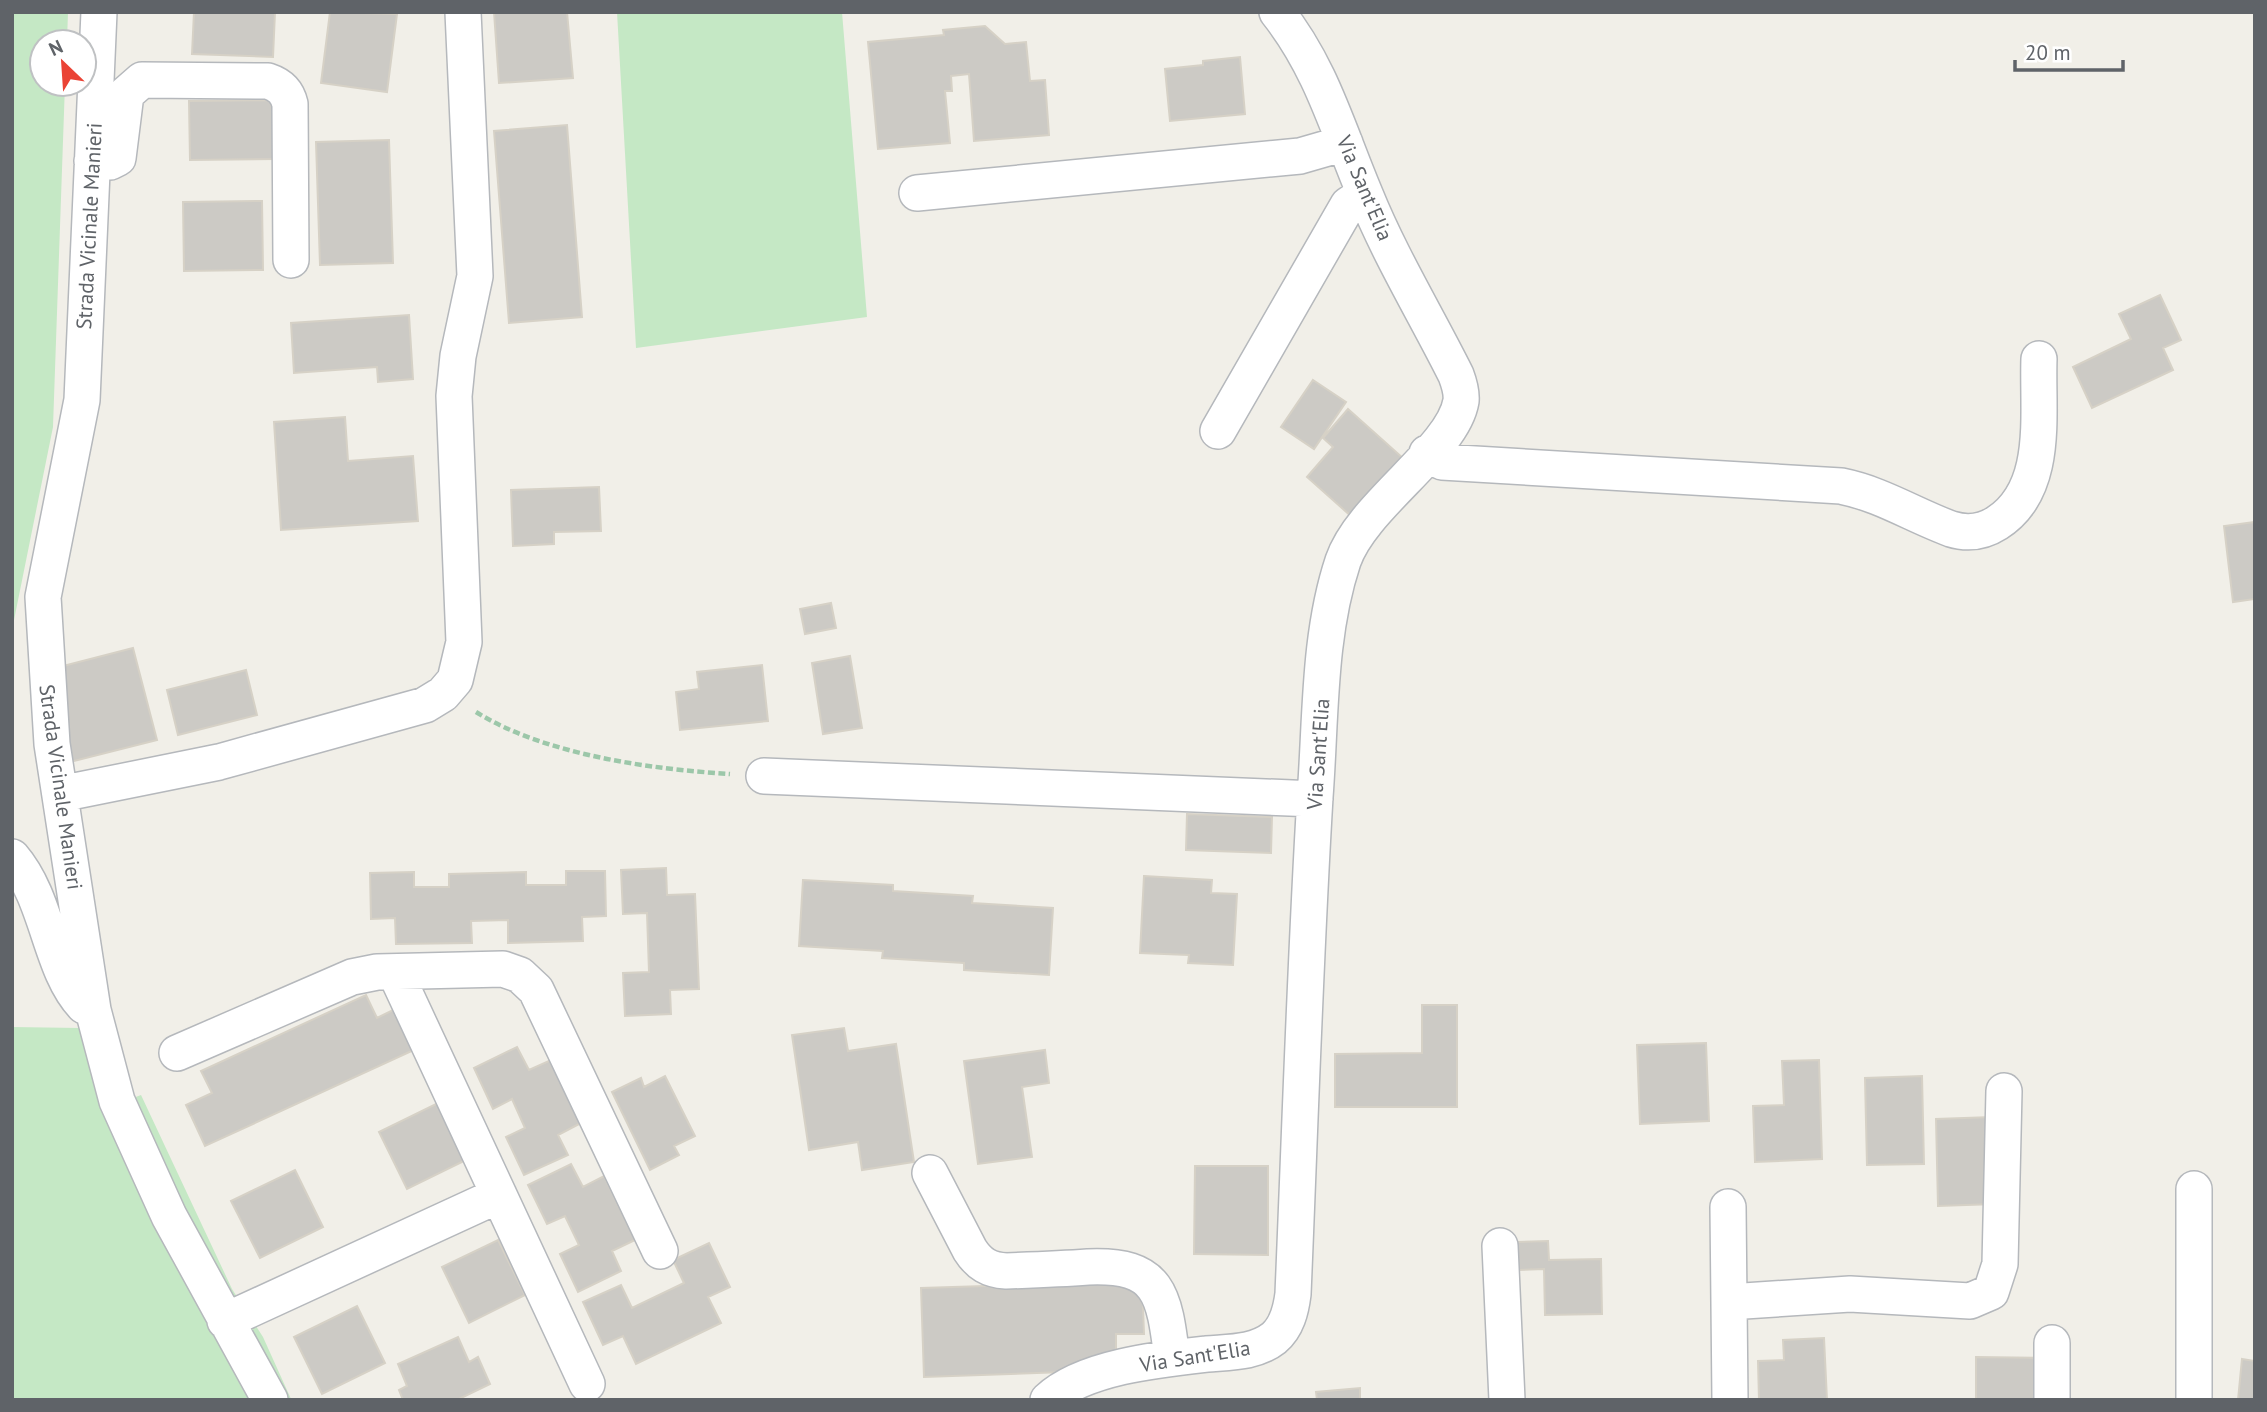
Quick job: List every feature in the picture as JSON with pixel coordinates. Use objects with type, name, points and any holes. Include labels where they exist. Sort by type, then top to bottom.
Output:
[{"type":"street","name":"Strada Vicinale Manieri","points":[[99,12],[82,400],[43,597],[47,690],[93,1010],[107,1068],[137,1150],[225,1321],[270,1400]]},
{"type":"street","points":[[60,793],[246,755],[412,710],[446,691],[459,673],[464,642],[454,396],[458,356],[475,276],[463,12]]},
{"type":"street","name":"Via Sant'Elia","points":[[1048,1400],[1063,1388],[1094,1376],[1172,1358],[1258,1347],[1279,1333],[1291,1309],[1315,799],[1327,639],[1344,559],[1363,526],[1427,453],[1457,413],[1461,388],[1364,194],[1310,58],[1277,12]]},
{"type":"street","points":[[92,161],[114,162],[120,156],[126,94],[142,80],[268,81],[277,84],[284,90],[290,104],[291,260]]},
{"type":"street","points":[[917,193],[1300,156],[1345,143]]},
{"type":"street","points":[[1217,431],[1348,205],[1364,194]]},
{"type":"street","points":[[1427,453],[1442,462],[1841,486],[1875,494],[1953,529],[1973,532],[2001,520],[2016,506],[2030,486],[2035,459],[2039,359]]},
{"type":"street","points":[[764,776],[1315,799]]},
{"type":"street","points":[[12,857],[37,896],[72,989],[83,1005],[93,1010]]},
{"type":"street","points":[[177,1054],[347,978],[395,972],[503,969],[515,973],[532,984],[660,1251]]},
{"type":"street","points":[[395,972],[587,1384]]},
{"type":"street","points":[[1729,1302],[1850,1294],[1957,1302],[1977,1300],[1991,1292],[2000,1264],[2004,1091]]},
{"type":"street","points":[[930,1173],[970,1250],[979,1261],[990,1268],[1006,1271],[1115,1266],[1144,1276],[1162,1303],[1172,1358]]},
{"type":"street","points":[[2194,1189],[2194,1400]]},
{"type":"street","points":[[225,1321],[499,1195]]},
{"type":"street","points":[[1728,1207],[1730,1400]]},
{"type":"street","points":[[1500,1246],[1507,1400]]},
{"type":"street","points":[[2052,1343],[2052,1400]]},
{"type":"path","points":[[446,691],[499,724],[554,745],[649,766],[764,776]]},
{"type":"green space","points":[[12,12],[68,12],[67,28],[28,28],[28,98],[65,98],[53,427],[12,630]]},
{"type":"green space","points":[[617,12],[842,12],[867,317],[636,348]]},
{"type":"green space","points":[[12,1027],[80,1028],[109,1107],[141,1095],[232,1289],[263,1337],[291,1399],[12,1400]]},
{"type":"building","points":[[194,12],[275,12],[273,57],[192,54]]},
{"type":"building","points":[[330,12],[397,14],[387,92],[321,83]]},
{"type":"building","points":[[494,12],[567,12],[573,78],[499,83]]},
{"type":"building","points":[[985,26],[1005,44],[1026,42],[1030,81],[1045,80],[1049,135],[974,141],[969,74],[951,76],[952,91],[945,91],[950,143],[878,149],[868,42],[944,35],[943,30]]},
{"type":"building","points":[[1240,57],[1245,114],[1170,121],[1165,69]]},
{"type":"building","points":[[273,100],[274,159],[190,160],[189,101]]},
{"type":"building","points":[[567,125],[582,317],[509,323],[494,131]]},
{"type":"building","points":[[389,140],[393,263],[320,265],[316,142]]},
{"type":"building","points":[[262,201],[263,270],[184,271],[183,202]]},
{"type":"building","points":[[2160,295],[2181,340],[2163,348],[2173,370],[2092,408],[2073,367],[2131,339],[2119,314]]},
{"type":"building","points":[[409,315],[413,379],[378,382],[377,367],[294,373],[291,323]]},
{"type":"building","points":[[1313,380],[1346,402],[1314,449],[1281,427]]},
{"type":"building","points":[[1348,409],[1404,459],[1352,517],[1307,477],[1333,447],[1323,438]]},
{"type":"building","points":[[345,417],[348,461],[413,456],[418,521],[281,530],[274,422]]},
{"type":"building","points":[[599,487],[601,531],[554,532],[554,544],[513,546],[511,490]]},
{"type":"building","points":[[2255,522],[2255,599],[2233,602],[2224,526]]},
{"type":"building","points":[[831,603],[836,628],[805,634],[800,609]]},
{"type":"building","points":[[133,648],[157,740],[70,762],[63,666]]},
{"type":"building","points":[[850,656],[862,728],[823,734],[812,663]]},
{"type":"building","points":[[762,665],[768,721],[680,730],[676,692],[699,689],[697,672]]},
{"type":"building","points":[[246,670],[257,715],[178,735],[167,690]]},
{"type":"building","points":[[1187,814],[1272,817],[1271,853],[1186,850]]},
{"type":"building","points":[[666,868],[667,895],[695,894],[699,989],[670,990],[671,1014],[625,1016],[623,973],[649,972],[647,913],[623,914],[621,870]]},
{"type":"building","points":[[566,871],[605,871],[606,916],[582,917],[583,941],[508,943],[508,920],[471,921],[472,943],[396,944],[395,918],[371,919],[370,873],[414,872],[414,887],[449,887],[449,874],[526,872],[526,885],[566,885]]},
{"type":"building","points":[[1144,876],[1212,880],[1211,893],[1237,894],[1233,965],[1188,963],[1189,955],[1140,953]]},
{"type":"building","points":[[803,880],[893,885],[893,891],[973,896],[972,903],[1053,908],[1049,975],[964,970],[964,963],[882,958],[883,951],[799,946]]},
{"type":"building","points":[[366,995],[377,1018],[397,1008],[416,1049],[205,1146],[186,1105],[212,1093],[201,1071]]},
{"type":"building","points":[[1422,1005],[1457,1005],[1457,1107],[1335,1107],[1335,1054],[1422,1053]]},
{"type":"building","points":[[844,1028],[848,1051],[896,1044],[914,1162],[862,1170],[858,1142],[809,1150],[792,1035]]},
{"type":"building","points":[[1706,1043],[1709,1121],[1640,1124],[1637,1045]]},
{"type":"building","points":[[517,1047],[529,1070],[551,1060],[581,1123],[558,1135],[568,1155],[524,1175],[506,1137],[525,1128],[512,1099],[493,1109],[474,1068]]},
{"type":"building","points":[[1045,1050],[1049,1083],[1022,1087],[1032,1157],[978,1164],[964,1061]]},
{"type":"building","points":[[1819,1060],[1822,1159],[1755,1162],[1753,1106],[1784,1105],[1782,1061]]},
{"type":"building","points":[[665,1076],[695,1136],[674,1146],[679,1155],[650,1170],[612,1092],[641,1078],[644,1087]]},
{"type":"building","points":[[1922,1076],[1924,1164],[1867,1165],[1865,1078]]},
{"type":"building","points":[[442,1101],[470,1158],[407,1189],[379,1132]]},
{"type":"building","points":[[1992,1117],[1995,1204],[1938,1206],[1936,1119]]},
{"type":"building","points":[[571,1164],[583,1187],[604,1176],[635,1240],[612,1251],[621,1271],[578,1292],[560,1254],[579,1245],[565,1216],[547,1224],[528,1185]]},
{"type":"building","points":[[1195,1166],[1268,1166],[1268,1255],[1194,1254]]},
{"type":"building","points":[[295,1170],[323,1227],[260,1258],[231,1201]]},
{"type":"building","points":[[498,1240],[525,1295],[469,1323],[442,1267]]},
{"type":"building","points":[[1548,1241],[1549,1260],[1601,1259],[1602,1314],[1545,1315],[1544,1269],[1518,1270],[1517,1242]]},
{"type":"building","points":[[709,1243],[730,1287],[708,1297],[721,1323],[636,1364],[623,1336],[603,1345],[583,1302],[621,1285],[632,1308],[684,1283],[673,1260]]},
{"type":"building","points":[[1142,1281],[1144,1334],[1116,1334],[1116,1357],[1065,1372],[924,1377],[921,1288]]},
{"type":"building","points":[[357,1306],[385,1363],[322,1394],[294,1337]]},
{"type":"building","points":[[458,1337],[469,1362],[478,1357],[490,1384],[457,1400],[403,1400],[399,1390],[407,1386],[398,1364]]},
{"type":"building","points":[[1824,1338],[1827,1400],[1759,1400],[1758,1361],[1784,1360],[1783,1340]]},
{"type":"building","points":[[1976,1357],[2045,1358],[2044,1400],[1976,1400]]},
{"type":"building","points":[[2242,1359],[2255,1361],[2255,1400],[2238,1400]]},
{"type":"building","points":[[1360,1388],[1360,1400],[1317,1400],[1316,1392]]}]
